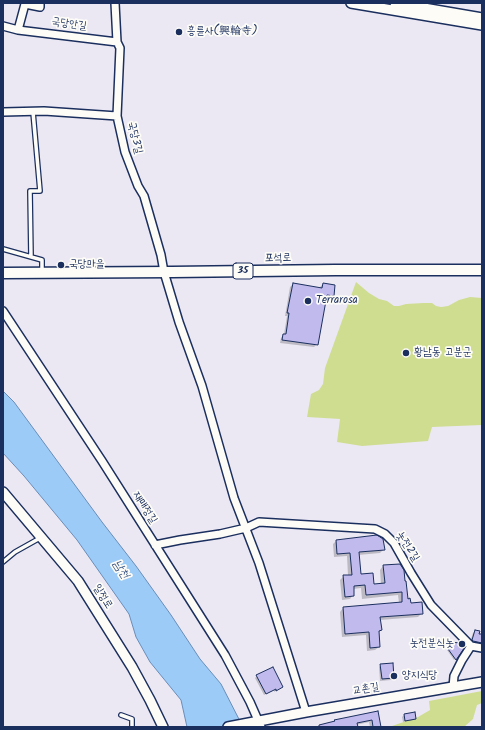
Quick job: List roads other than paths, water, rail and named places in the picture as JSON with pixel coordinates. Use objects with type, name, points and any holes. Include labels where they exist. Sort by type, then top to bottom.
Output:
[{"type":"main road","name":"포석로","points":[[3,273],[482,270]]},
{"type":"street","name":"국당3길","points":[[115,3],[117,42],[120,48],[117,116],[125,152],[138,186],[144,196],[161,255],[164,272],[179,322],[202,386],[234,498],[262,570],[306,712]]},
{"type":"street","points":[[351,3],[482,25]]},
{"type":"street","points":[[395,3],[482,18]]},
{"type":"street","name":"국당안길","points":[[18,30],[25,4],[40,5]]},
{"type":"street","name":"국당안길","points":[[3,26],[18,30],[117,42]]},
{"type":"street","points":[[3,112],[44,111],[117,116]]},
{"type":"street","name":"재매정길","points":[[3,311],[102,461],[225,655],[250,702],[258,724]]},
{"type":"street","name":"일정로","points":[[3,492],[78,581],[132,667],[163,727]]},
{"type":"street","name":"놋전2길","points":[[155,545],[220,534],[246,528],[259,522],[375,529],[385,534],[394,543],[431,605],[471,646]]},
{"type":"street","points":[[453,687],[454,676],[471,646],[482,648]]},
{"type":"street","name":"교촌길","points":[[228,727],[258,724],[306,712],[482,682]]},
{"type":"lane","points":[[31,257],[30,191],[40,191],[33,112]]},
{"type":"lane","points":[[3,249],[42,260],[42,272]]},
{"type":"lane","points":[[3,562],[15,552],[40,537]]},
{"type":"lane","points":[[121,715],[132,719],[132,727]]},
{"type":"water","name":"남천","points":[[3,391],[14,402],[136,566],[200,659],[221,684],[243,727],[187,727],[181,700],[150,662],[136,637],[129,614],[77,540],[3,453]]},
{"type":"place","name":"흥륜사(興輪寺)","points":[[179,32]]},
{"type":"place","name":"국당마을","points":[[61,265]]},
{"type":"place","name":"Terrarosa","points":[[308,301]]},
{"type":"place","name":"황남동 고분군","points":[[406,353]]},
{"type":"place","name":"놋전분식놋","points":[[462,644]]},
{"type":"place","name":"양지식당","points":[[394,676]]}]
